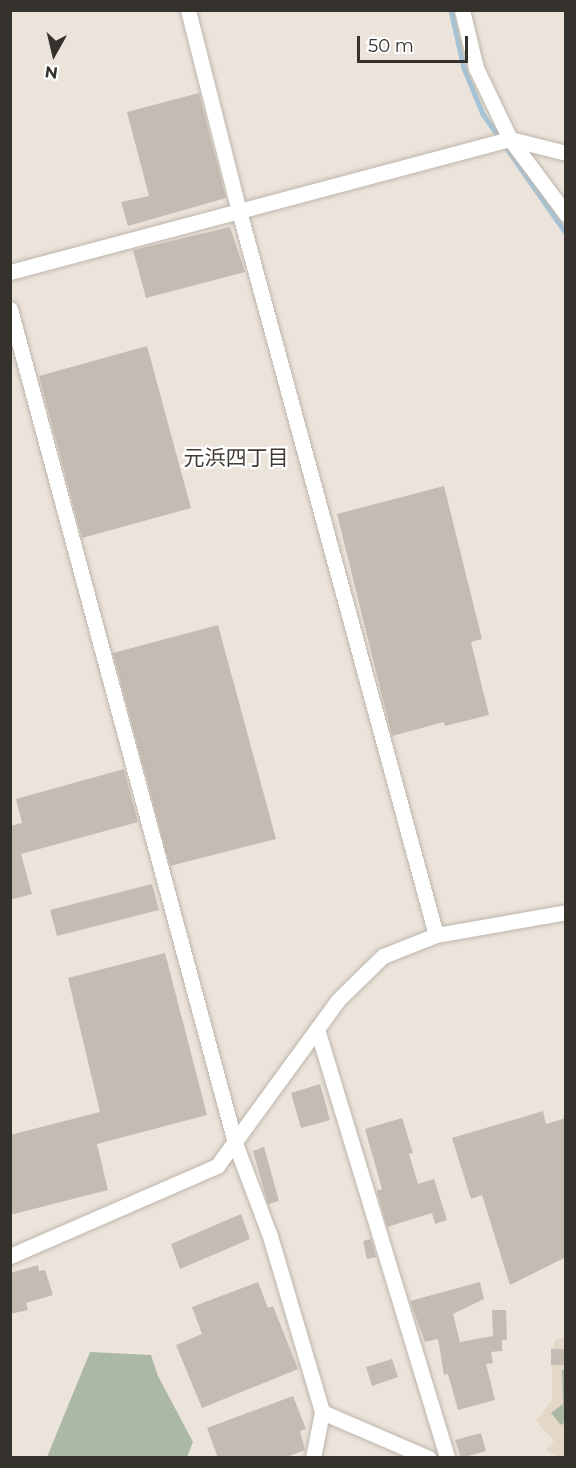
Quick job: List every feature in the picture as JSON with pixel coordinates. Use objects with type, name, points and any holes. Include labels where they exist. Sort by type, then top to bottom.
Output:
[{"type":"street","points":[[188,10],[239,211],[436,935]]},
{"type":"street","points":[[462,10],[476,68],[504,141],[566,214]]},
{"type":"street","points":[[10,272],[504,141],[566,153]]},
{"type":"street","points":[[10,309],[235,1143],[270,1236],[322,1412],[314,1458]]},
{"type":"street","points":[[10,1256],[217,1166],[338,1000],[383,956],[436,935],[566,912]]},
{"type":"street","points":[[317,1029],[447,1458]]},
{"type":"street","points":[[322,1412],[423,1456]]},
{"type":"shaded area","points":[[565,1338],[565,1457],[558,1457],[545,1450],[554,1441],[536,1421],[552,1400],[552,1349],[556,1339]]},
{"type":"green space","points":[[90,1352],[151,1355],[158,1376],[193,1442],[187,1457],[47,1457]]},
{"type":"green space","points":[[562,1370],[565,1370],[566,1421],[561,1425],[551,1413],[563,1404]]},
{"type":"building","points":[[199,93],[226,198],[128,226],[121,202],[149,196],[127,112]]},
{"type":"building","points":[[230,227],[245,272],[146,298],[133,250]]},
{"type":"building","points":[[147,346],[191,508],[82,538],[39,376]]},
{"type":"building","points":[[444,486],[482,639],[471,642],[489,715],[445,726],[444,722],[392,736],[337,514]]},
{"type":"building","points":[[218,625],[276,839],[170,866],[113,653]]},
{"type":"building","points":[[124,769],[138,822],[21,854],[32,894],[10,900],[10,826],[22,823],[16,799]]},
{"type":"building","points":[[152,884],[159,910],[57,936],[50,910]]},
{"type":"building","points":[[165,953],[207,1115],[97,1144],[108,1190],[10,1215],[10,1135],[100,1112],[68,978]]},
{"type":"building","points":[[320,1084],[330,1120],[301,1128],[291,1093]]},
{"type":"building","points":[[543,1111],[546,1124],[566,1118],[566,1257],[510,1285],[482,1195],[471,1199],[452,1138]]},
{"type":"building","points":[[402,1118],[413,1153],[409,1154],[418,1184],[434,1179],[447,1220],[435,1224],[432,1213],[387,1227],[377,1191],[382,1189],[365,1129]]},
{"type":"building","points":[[264,1147],[279,1201],[268,1204],[253,1151]]},
{"type":"building","points":[[241,1214],[250,1239],[180,1269],[171,1244]]},
{"type":"building","points":[[371,1239],[376,1257],[367,1259],[363,1241]]},
{"type":"building","points":[[38,1265],[39,1271],[45,1270],[53,1295],[26,1303],[28,1310],[10,1314],[10,1273]]},
{"type":"building","points":[[258,1282],[268,1308],[273,1306],[298,1369],[202,1408],[176,1345],[202,1334],[192,1307]]},
{"type":"building","points":[[480,1282],[484,1299],[453,1314],[460,1342],[493,1336],[492,1310],[506,1310],[507,1340],[502,1340],[502,1351],[491,1352],[493,1363],[486,1364],[495,1400],[458,1410],[448,1374],[444,1375],[438,1339],[425,1342],[410,1301]]},
{"type":"building","points":[[551,1349],[566,1349],[566,1365],[551,1365]]},
{"type":"building","points":[[392,1359],[398,1377],[372,1386],[366,1367]]},
{"type":"building","points":[[293,1396],[306,1429],[300,1431],[305,1450],[284,1458],[218,1458],[207,1428]]},
{"type":"building","points":[[481,1433],[486,1451],[461,1458],[455,1440]]},
{"type":"waterway","points":[[451,10],[464,68],[483,114],[566,233]]},
{"type":"district","name":"元浜四丁目","points":[[236,458]]}]
